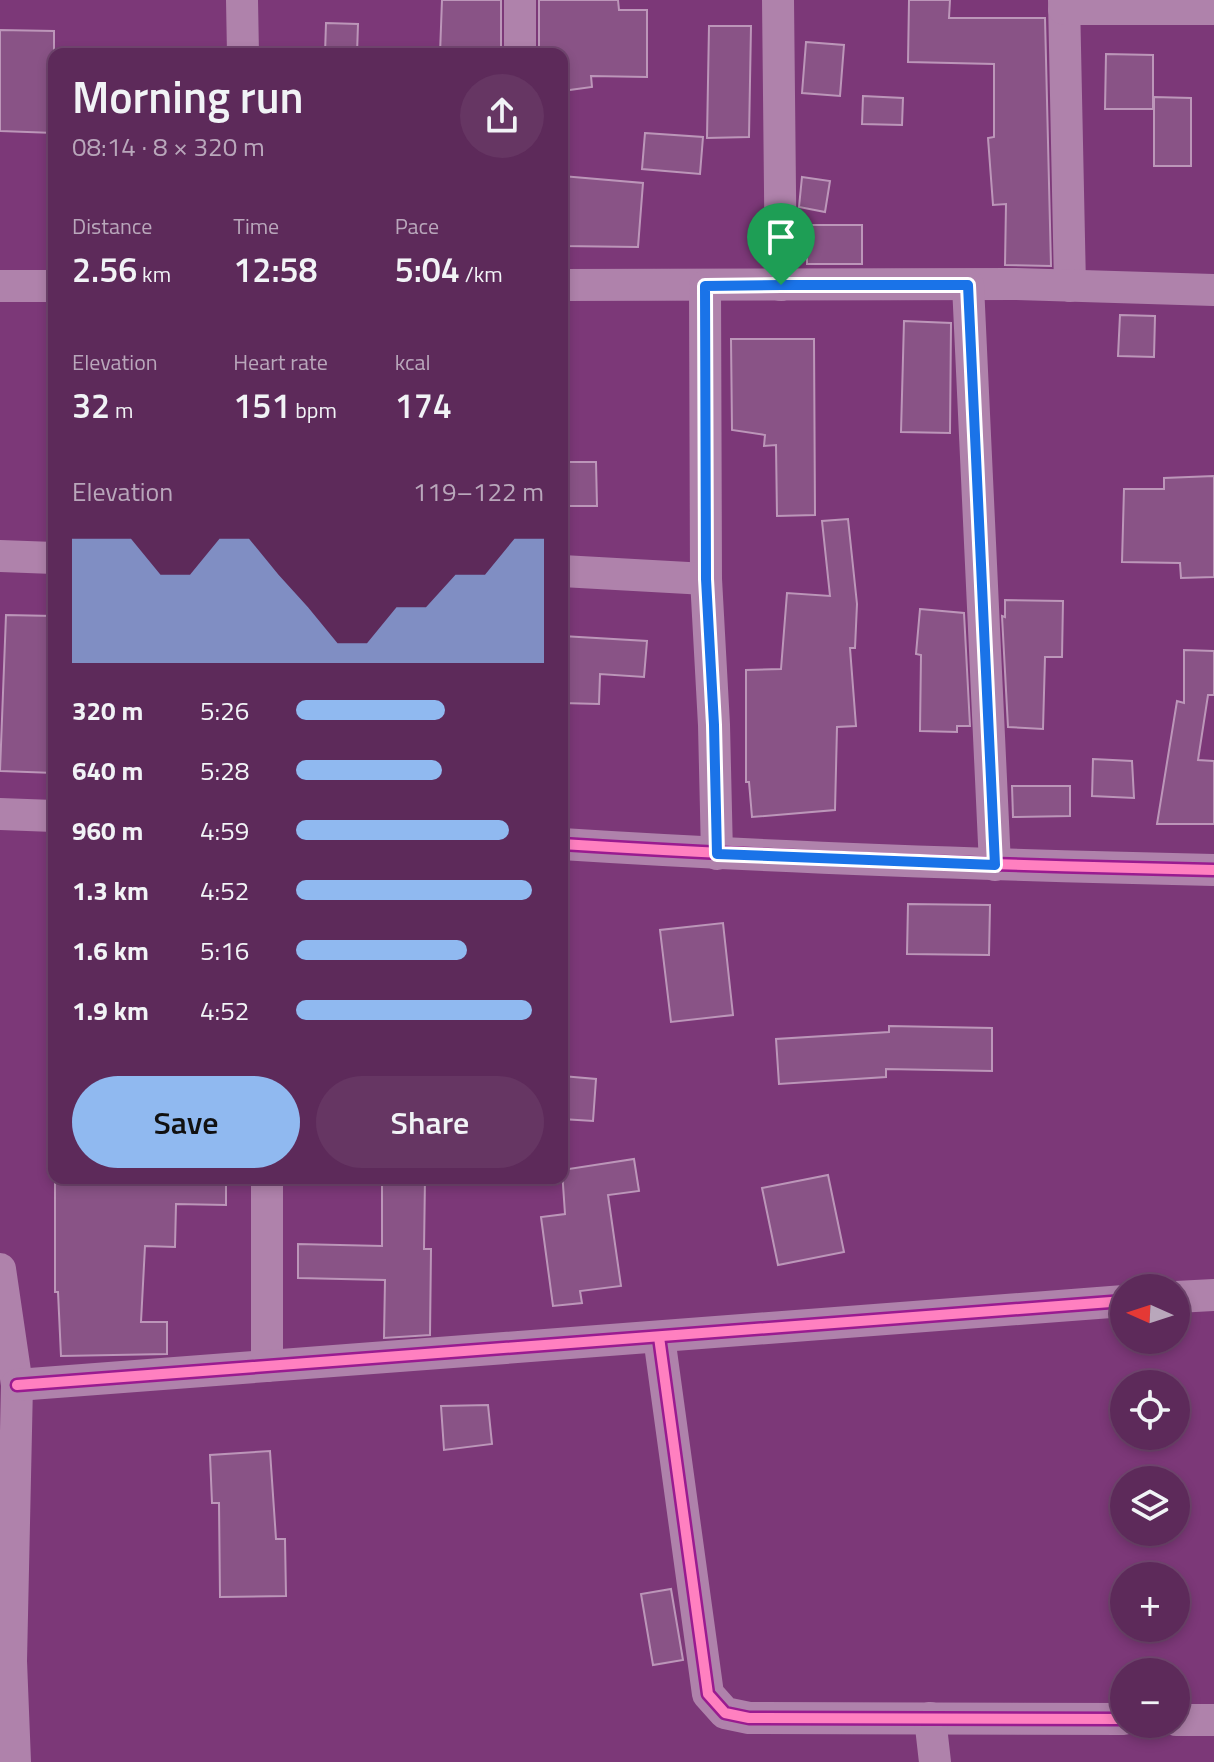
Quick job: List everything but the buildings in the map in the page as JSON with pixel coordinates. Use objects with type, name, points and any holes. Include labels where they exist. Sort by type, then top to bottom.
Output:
[{"type":"street","points":[[242,0],[243,48]]},
{"type":"street","points":[[520,0],[520,48]]},
{"type":"street","points":[[778,0],[781,285]]},
{"type":"street","points":[[1070,286],[1064,4],[1214,9]]},
{"type":"street","points":[[568,285],[968,285],[1214,290]]},
{"type":"street","points":[[968,285],[995,865]]},
{"type":"street","points":[[0,286],[48,286]]},
{"type":"street","points":[[705,286],[706,579],[717,854]]},
{"type":"street","points":[[0,556],[48,558]]},
{"type":"street","points":[[568,571],[706,579]]},
{"type":"street","points":[[0,814],[48,816]]},
{"type":"street","points":[[568,844],[717,854],[1214,870]]},
{"type":"street","points":[[267,1184],[267,1366]]},
{"type":"street","points":[[0,1269],[17,1385],[6,1661],[15,1762]]},
{"type":"street","points":[[1190,1296],[1214,1295]]},
{"type":"street","points":[[17,1385],[1110,1302]]},
{"type":"street","points":[[659,1337],[708,1694],[725,1713],[749,1718],[1110,1719]]},
{"type":"street","points":[[930,1718],[935,1762]]},
{"type":"street","points":[[1190,1720],[1214,1720]]},
{"type":"cycle path","points":[[568,844],[888,860],[1214,870]]},
{"type":"cycle path","points":[[17,1385],[1110,1302]]},
{"type":"cycle path","points":[[659,1337],[708,1694],[725,1713],[749,1718],[1110,1719]]},
{"type":"route","points":[[781,285],[968,285],[995,865],[717,854],[706,579],[705,286],[781,285]]}]
